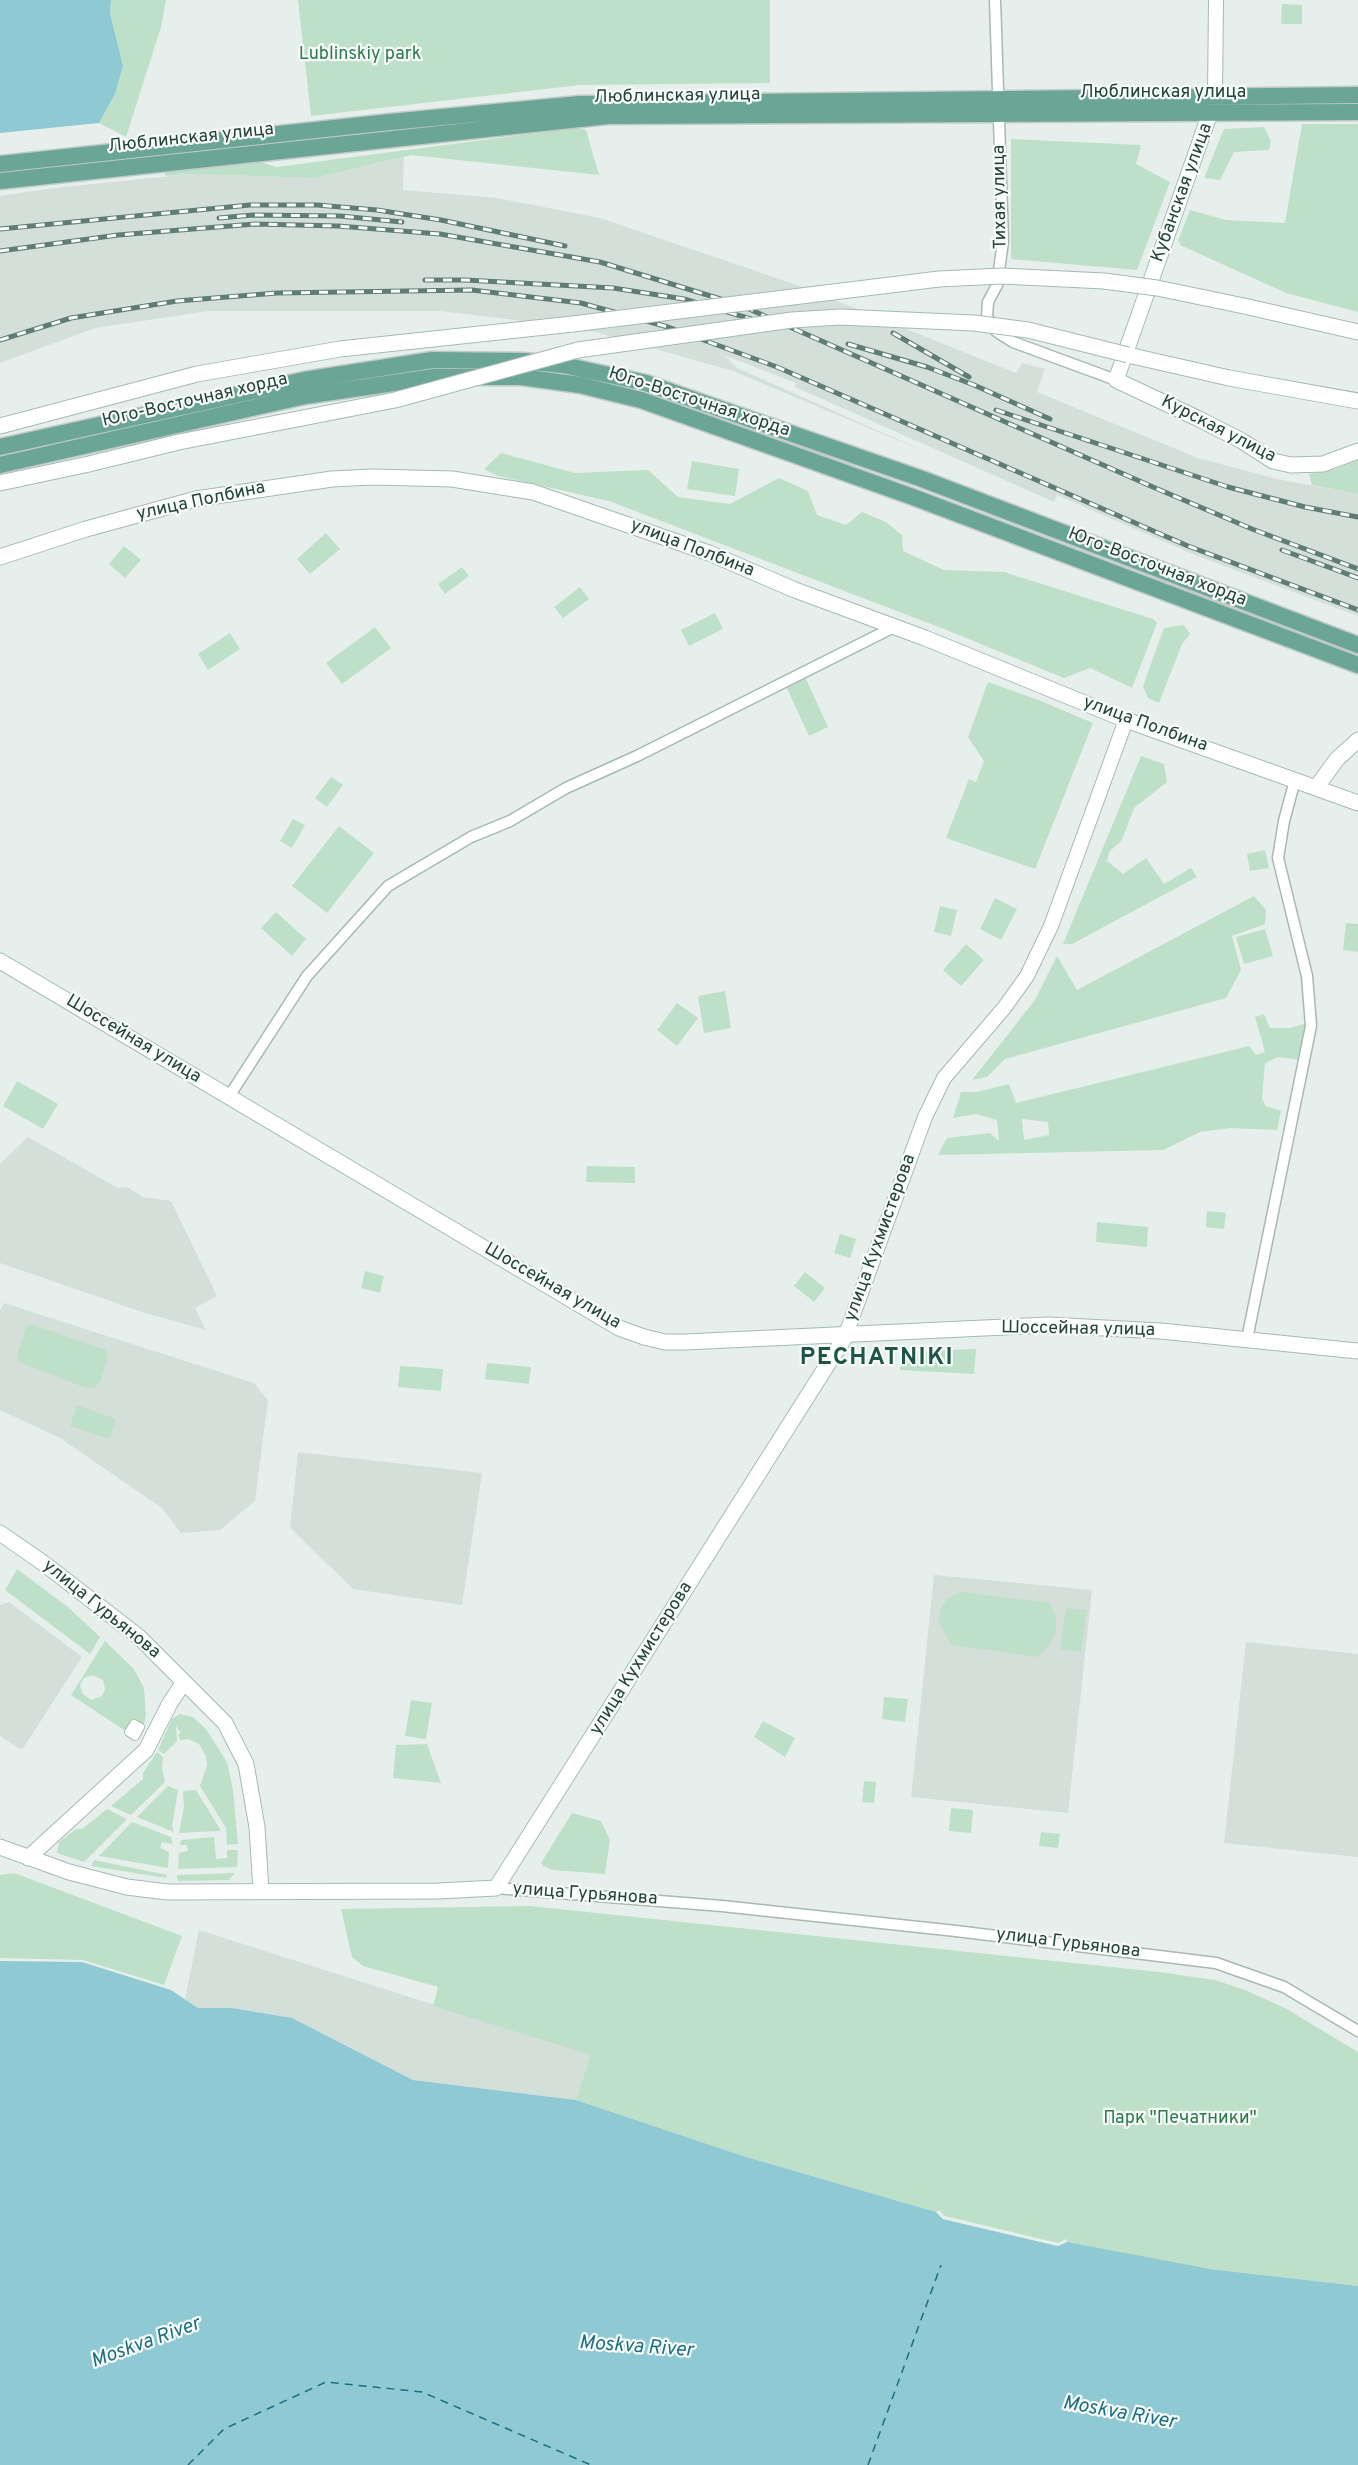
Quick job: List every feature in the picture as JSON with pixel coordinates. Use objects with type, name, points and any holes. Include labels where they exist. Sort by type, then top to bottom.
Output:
[{"type":"main road","name":"Люблинская улица","points":[[0,164],[580,104],[999,106],[1214,104],[1358,95]]},
{"type":"main road","name":"Люблинская улица","points":[[1214,104],[1358,112]]},
{"type":"main road","name":"Кубанская улица","points":[[1116,380],[1214,104]]},
{"type":"main road","name":"Люблинская улица","points":[[0,181],[608,116],[999,106]]},
{"type":"main road","points":[[0,426],[197,374],[340,349],[472,336],[939,279],[1014,277],[1104,281],[1157,288],[1358,332]]},
{"type":"main road","points":[[0,483],[179,442],[395,400],[578,350],[792,320],[840,317],[974,323],[1028,330],[1229,378],[1358,401]]},
{"type":"main road","points":[[1126,353],[1126,374],[1159,399]]},
{"type":"main road","name":"Юго-Восточная хорда","points":[[0,447],[304,380],[432,360],[523,361],[563,365],[646,383],[922,479],[1357,645]]},
{"type":"main road","name":"Юго-Восточная хорда","points":[[0,465],[305,396],[434,377],[521,377],[568,384],[641,400],[902,493],[1354,663]]},
{"type":"main road","name":"Курская улица","points":[[1116,380],[1242,441],[1273,461],[1291,465],[1323,464],[1358,451]]},
{"type":"main road","name":"улица Полбина","points":[[0,557],[148,511],[245,490],[362,477],[452,479],[533,492],[709,553],[795,590],[1126,720],[1358,803]]},
{"type":"main road","points":[[1316,788],[1337,759],[1358,740]]},
{"type":"main road","name":"Шоссейная улица","points":[[0,961],[619,1328],[665,1342],[845,1337],[1047,1325],[1247,1339],[1358,1351]]},
{"type":"main road","name":"улица Кухмистерова","points":[[495,1888],[845,1337]]},
{"type":"main road","name":"улица Гурьянова","points":[[0,1533],[46,1565],[139,1637],[225,1723],[246,1764],[257,1827],[261,1890],[423,1892],[495,1888]]},
{"type":"main road","points":[[28,1858],[146,1750],[170,1703],[184,1682]]},
{"type":"main road","points":[[0,1847],[28,1858],[127,1887],[167,1892],[261,1890]]},
{"type":"street","name":"Кубанская улица","points":[[1214,104],[1216,0]]},
{"type":"street","name":"Тихая улица","points":[[995,2],[1003,241],[997,285],[986,309],[990,324],[1013,342],[1116,380]]},
{"type":"street","points":[[228,1098],[307,976],[388,886],[471,837],[510,821],[566,788],[637,756],[894,627]]},
{"type":"street","name":"улица Кухмистерова","points":[[845,1337],[925,1117],[949,1071],[1004,1008],[1027,976],[1051,926],[1126,720]]},
{"type":"street","points":[[1247,1339],[1311,1026],[1307,976],[1278,858],[1284,821],[1295,780]]},
{"type":"street","name":"улица Гурьянова","points":[[495,1888],[786,1913],[1216,1963],[1284,1987],[1358,2031]]},
{"type":"shaded area","points":[[404,157],[403,190],[497,198],[600,218],[797,285],[1016,373],[1022,363],[1045,369],[1037,392],[1198,458],[1277,479],[1358,494],[1358,616],[1195,555],[1057,495],[1054,502],[795,387],[796,383],[724,355],[737,368],[935,456],[733,371],[581,328],[440,311],[209,311],[95,328],[0,363],[0,196],[191,174],[315,178]]},
{"type":"shaded area","points":[[28,1137],[118,1188],[127,1187],[143,1197],[171,1201],[217,1296],[195,1308],[206,1330],[145,1313],[0,1263],[0,1164]]},
{"type":"shaded area","points":[[4,1303],[254,1383],[268,1400],[255,1501],[220,1530],[181,1533],[162,1508],[60,1438],[0,1410],[0,1311]]},
{"type":"shaded area","points":[[298,1452],[482,1473],[462,1605],[353,1589],[290,1528]]},
{"type":"shaded area","points":[[934,1575],[1092,1590],[1068,1813],[911,1797]]},
{"type":"shaded area","points":[[9,1602],[82,1657],[22,1750],[0,1736],[0,1605]]},
{"type":"shaded area","points":[[1246,1642],[1358,1654],[1358,1857],[1224,1843]]},
{"type":"shaded area","points":[[199,1930],[592,2055],[576,2100],[413,2080],[292,2018],[232,2008],[198,2008],[185,1999]]},
{"type":"green space","points":[[111,0],[166,0],[161,27],[126,137],[99,123],[115,94],[123,66],[110,13]]},
{"type":"green space","name":"Lublinskiy park","points":[[298,0],[770,0],[770,83],[580,85],[311,116]]},
{"type":"green space","points":[[1282,4],[1302,5],[1302,24],[1281,24]]},
{"type":"green space","points":[[1302,124],[1358,124],[1358,312],[1286,293],[1180,245],[1178,241],[1190,210],[1226,220],[1285,223]]},
{"type":"green space","points":[[1264,127],[1271,141],[1269,150],[1234,152],[1220,180],[1204,178],[1224,129]]},
{"type":"green space","points":[[576,128],[586,130],[599,175],[411,155],[315,178],[191,174],[165,176],[165,171],[261,162],[276,167]]},
{"type":"green space","points":[[1011,139],[1141,145],[1136,164],[1170,182],[1137,270],[1011,259]]},
{"type":"green space","points":[[501,453],[575,473],[648,470],[678,497],[730,504],[779,478],[808,491],[817,515],[846,525],[862,512],[886,522],[902,535],[903,551],[944,570],[1004,572],[1153,619],[1157,623],[1132,688],[1090,668],[1064,678],[944,629],[609,501],[498,476],[484,469]]},
{"type":"green space","points":[[1358,459],[1358,494],[1312,485],[1309,474],[1336,469]]},
{"type":"green space","points":[[692,461],[739,469],[735,496],[687,489]]},
{"type":"green space","points":[[326,533],[340,549],[310,574],[297,559]]},
{"type":"green space","points":[[124,546],[141,560],[125,578],[109,564]]},
{"type":"green space","points":[[462,567],[469,576],[445,594],[438,584]]},
{"type":"green space","points":[[580,587],[589,599],[563,618],[554,607]]},
{"type":"green space","points":[[715,613],[723,629],[689,646],[681,630]]},
{"type":"green space","points":[[1184,625],[1190,634],[1182,644],[1159,703],[1148,698],[1143,686],[1164,628]]},
{"type":"green space","points":[[375,627],[391,648],[342,684],[326,663]]},
{"type":"green space","points":[[230,633],[240,649],[208,670],[198,654]]},
{"type":"green space","points":[[805,677],[828,727],[809,736],[786,686]]},
{"type":"green space","points":[[988,682],[1093,723],[1035,869],[946,838],[969,779],[976,782],[984,761],[968,737]]},
{"type":"green space","points":[[1141,756],[1164,764],[1167,782],[1134,808],[1122,840],[1109,852],[1107,861],[1123,874],[1146,858],[1164,884],[1191,868],[1197,877],[1072,944],[1063,944]]},
{"type":"green space","points":[[331,777],[343,785],[327,807],[315,798]]},
{"type":"green space","points":[[293,819],[305,825],[292,848],[280,841]]},
{"type":"green space","points":[[339,826],[374,853],[327,913],[292,886]]},
{"type":"green space","points":[[1265,850],[1269,868],[1250,871],[1247,854]]},
{"type":"green space","points":[[1254,896],[1266,910],[1265,924],[1232,936],[1241,970],[1226,998],[1005,1059],[987,1077],[972,1080],[1035,1000],[1057,956],[1077,990]]},
{"type":"green space","points":[[995,898],[1017,909],[1001,940],[980,929]]},
{"type":"green space","points":[[940,906],[957,910],[951,936],[934,932]]},
{"type":"green space","points":[[276,912],[306,939],[292,956],[261,928]]},
{"type":"green space","points":[[1346,923],[1358,924],[1358,952],[1343,950]]},
{"type":"green space","points":[[1265,929],[1273,956],[1244,964],[1236,937]]},
{"type":"green space","points":[[966,944],[984,960],[961,986],[943,970]]},
{"type":"green space","points":[[725,991],[731,1028],[704,1033],[698,996]]},
{"type":"green space","points":[[677,1003],[698,1018],[677,1046],[657,1030]]},
{"type":"green space","points":[[1264,1014],[1270,1028],[1290,1028],[1307,1023],[1299,1060],[1278,1057],[1265,1063],[1262,1099],[1266,1106],[1281,1111],[1277,1130],[1231,1128],[1200,1132],[1163,1150],[938,1155],[947,1138],[990,1133],[999,1141],[997,1120],[976,1114],[953,1118],[961,1092],[977,1092],[1009,1084],[1016,1103],[1249,1046],[1256,1055],[1265,1052],[1255,1017]],"holes":[[[1022,1119],[1048,1122],[1049,1135],[1024,1140]]]},
{"type":"green space","points":[[17,1081],[58,1104],[43,1129],[3,1106]]},
{"type":"green space","points":[[587,1166],[635,1167],[635,1183],[586,1182]]},
{"type":"green space","points":[[1207,1211],[1226,1213],[1224,1229],[1206,1227]]},
{"type":"green space","points":[[1097,1222],[1148,1227],[1147,1247],[1096,1242]]},
{"type":"green space","points":[[840,1234],[856,1239],[850,1258],[834,1253]]},
{"type":"green space","points":[[365,1271],[384,1276],[380,1293],[361,1288]]},
{"type":"green space","points":[[805,1272],[825,1288],[814,1302],[794,1286]]},
{"type":"green space","points":[[31,1324],[106,1350],[108,1356],[100,1382],[94,1388],[86,1388],[19,1362],[17,1355],[26,1327]]},
{"type":"green space","points":[[976,1349],[974,1374],[900,1370],[901,1352]]},
{"type":"green space","points":[[487,1363],[531,1367],[529,1384],[485,1379]]},
{"type":"green space","points":[[400,1366],[443,1369],[441,1391],[398,1387]]},
{"type":"green space","points":[[77,1405],[116,1419],[109,1439],[70,1426]]},
{"type":"green space","points":[[17,1569],[68,1607],[100,1637],[90,1654],[5,1590]]},
{"type":"green space","points":[[961,1592],[1050,1603],[1056,1618],[1056,1632],[1048,1647],[1038,1657],[952,1645],[939,1623],[940,1610],[948,1598]]},
{"type":"green space","points":[[1066,1608],[1087,1610],[1081,1652],[1060,1649]]},
{"type":"green space","points":[[105,1641],[134,1669],[144,1688],[146,1715],[143,1728],[136,1738],[71,1695]],"holes":[[[92,1675],[103,1680],[105,1689],[102,1696],[91,1700],[82,1693],[80,1685],[84,1678]]]},
{"type":"green space","points":[[884,1697],[908,1699],[905,1722],[882,1719]]},
{"type":"green space","points":[[411,1700],[432,1703],[426,1739],[405,1736]]},
{"type":"green space","points":[[180,1714],[193,1717],[206,1729],[227,1762],[233,1790],[238,1844],[227,1845],[226,1828],[200,1786],[207,1765],[206,1756],[199,1744],[188,1739],[180,1740],[178,1735],[181,1733],[176,1726],[177,1741],[164,1754],[158,1750],[172,1719]]},
{"type":"green space","points":[[763,1721],[795,1738],[785,1757],[754,1737]]},
{"type":"green space","points":[[427,1744],[441,1783],[393,1778],[396,1745]]},
{"type":"green space","points":[[157,1752],[163,1757],[162,1768],[165,1782],[131,1815],[111,1806],[143,1779],[143,1773]]},
{"type":"green space","points":[[864,1781],[876,1782],[874,1803],[862,1802]]},
{"type":"green space","points":[[168,1786],[178,1790],[172,1826],[174,1832],[137,1817]]},
{"type":"green space","points":[[196,1790],[220,1831],[179,1833],[184,1807],[183,1791]]},
{"type":"green space","points":[[951,1808],[973,1810],[971,1833],[949,1831]]},
{"type":"green space","points":[[107,1809],[127,1819],[84,1862],[57,1853],[59,1842],[76,1829],[82,1829]]},
{"type":"green space","points":[[572,1813],[601,1821],[610,1840],[605,1874],[553,1870],[541,1863]]},
{"type":"green space","points":[[132,1822],[171,1837],[173,1844],[162,1842],[160,1848],[169,1852],[168,1868],[99,1856]]},
{"type":"green space","points":[[1041,1832],[1060,1834],[1058,1848],[1039,1846]]},
{"type":"green space","points":[[214,1837],[216,1859],[227,1858],[227,1850],[238,1850],[237,1867],[178,1869],[179,1853],[188,1851],[187,1845],[180,1845],[181,1840]]},
{"type":"green space","points":[[94,1860],[167,1875],[166,1878],[91,1866]]},
{"type":"green space","points":[[14,1873],[182,1936],[164,1985],[83,1960],[0,1958],[0,1875]]},
{"type":"green space","points":[[235,1873],[229,1880],[178,1881],[177,1878],[177,1875]]},
{"type":"green space","name":"Парк \"Печатники\"","points":[[530,1906],[1159,1972],[1215,1980],[1245,1990],[1285,2008],[1358,2052],[1358,2286],[1210,2269],[1058,2246],[943,2219],[936,2212],[743,2156],[576,2100],[591,2055],[433,2006],[438,1987],[363,1966],[352,1957],[341,1909]]},
{"type":"water","points":[[0,0],[111,0],[110,13],[123,66],[115,94],[99,123],[0,133]]},
{"type":"water","name":"Moskva River","points":[[0,1961],[82,1962],[171,1990],[198,2008],[232,2008],[292,2018],[413,2080],[576,2100],[743,2156],[936,2212],[943,2219],[1058,2246],[1067,2242],[1210,2269],[1358,2286],[1358,2465],[0,2465]]},
{"type":"pier","points":[[939,2210],[945,2216],[1058,2243],[1066,2239],[1067,2242],[1058,2246],[943,2219],[936,2212]]},
{"type":"ferry route","points":[[868,2465],[941,2265]]},
{"type":"ferry route","points":[[188,2465],[224,2429],[326,2382],[422,2392],[591,2465]]},
{"type":"railway","points":[[0,229],[250,205],[317,205],[377,210],[441,220],[565,246]]},
{"type":"railway","points":[[219,218],[253,215],[340,216],[402,222]]},
{"type":"railway","points":[[0,251],[118,235],[255,224],[338,226],[440,234],[600,262],[740,305],[1153,487],[1252,529],[1358,569]]},
{"type":"railway","points":[[425,280],[613,288],[684,299],[751,319]]},
{"type":"railway","points":[[0,340],[71,318],[177,301],[277,293],[472,290],[581,303],[668,327],[777,367],[1188,546],[1358,610]]},
{"type":"railway","points":[[893,333],[969,377]]},
{"type":"railway","points":[[848,344],[927,367],[1050,419]]},
{"type":"railway","points":[[996,410],[1228,487],[1305,507],[1358,517]]},
{"type":"railway","points":[[1282,550],[1358,578]]},
{"type":"district","name":"PECHATNIKI","points":[[877,1359]]}]
